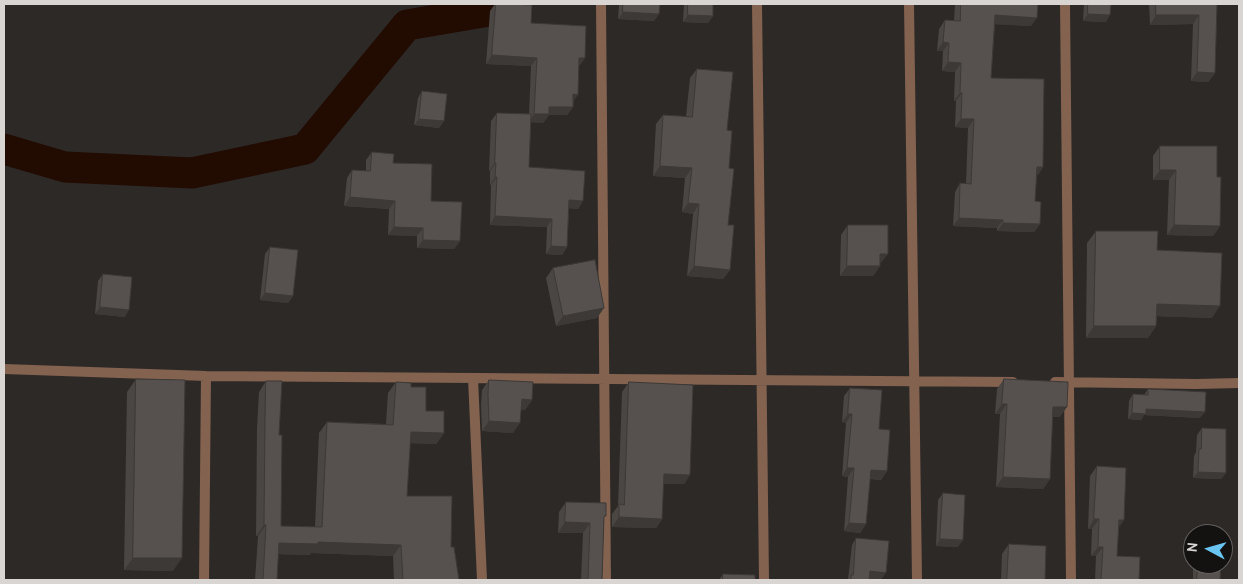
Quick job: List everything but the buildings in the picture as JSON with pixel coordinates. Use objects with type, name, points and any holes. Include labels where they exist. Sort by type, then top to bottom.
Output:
[{"type":"street","points":[[601,4],[606,580]]},
{"type":"street","points":[[757,4],[764,580]]},
{"type":"street","points":[[909,4],[917,580]]},
{"type":"street","points":[[1065,4],[1071,580]]},
{"type":"street","points":[[4,369],[206,376],[1020,382]]},
{"type":"street","points":[[204,580],[206,376]]},
{"type":"street","points":[[474,378],[482,580]]},
{"type":"street","points":[[1049,382],[1239,383]]},
{"type":"waterway","points":[[4,149],[65,167],[192,173],[305,149],[407,25],[489,11],[498,4]]}]
